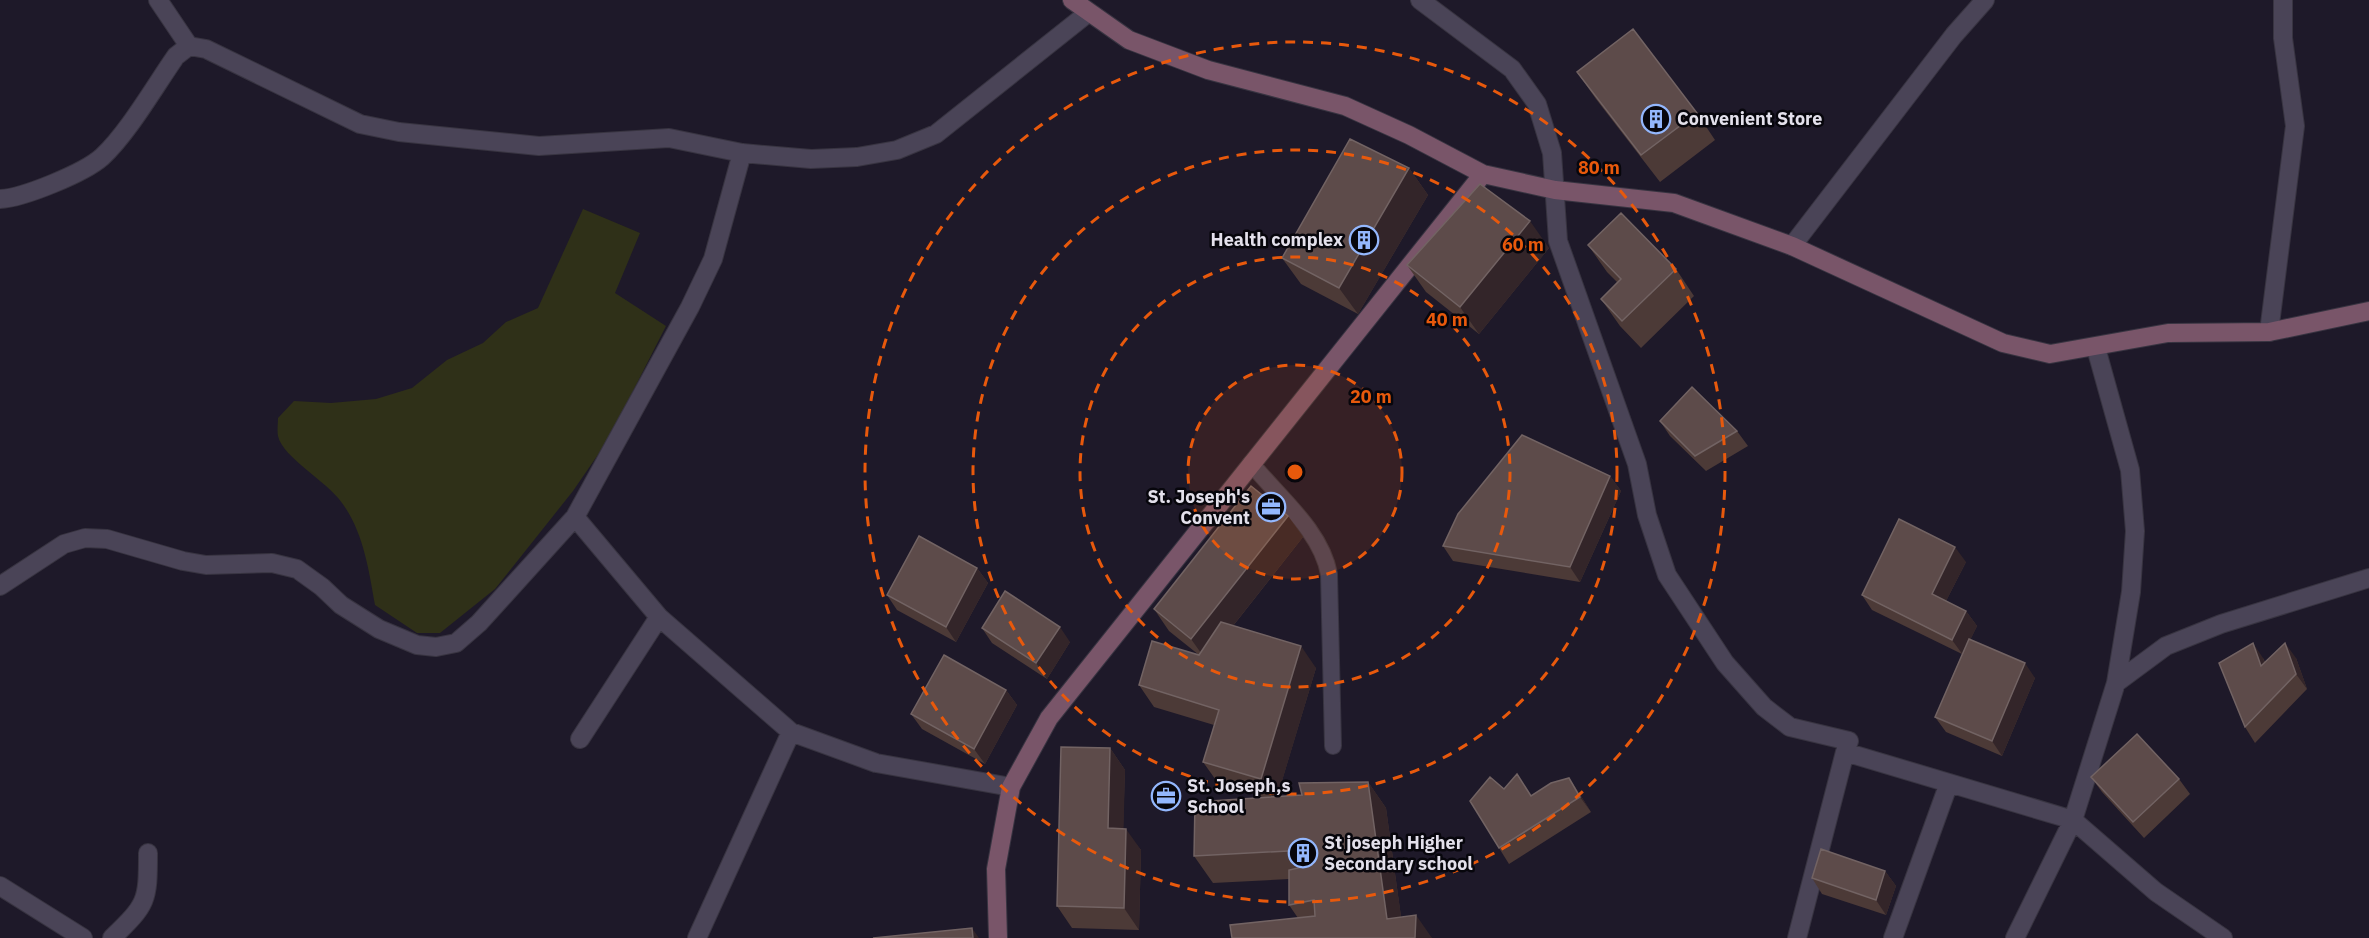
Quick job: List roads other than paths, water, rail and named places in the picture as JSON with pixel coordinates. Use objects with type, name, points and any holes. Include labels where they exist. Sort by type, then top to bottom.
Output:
[{"type":"street","points":[[158,0],[189,46],[206,49],[360,124],[399,132],[539,146],[669,138],[742,153],[811,159],[857,157],[897,150],[936,135],[1088,13]]},
{"type":"street","points":[[1072,0],[1129,40],[1208,70],[1345,106],[1408,135],[1483,174],[1555,190],[1674,203],[1792,246],[2003,343],[2050,354],[2096,348],[2168,333],[2269,332],[2369,311]]},
{"type":"street","points":[[1420,0],[1512,69],[1537,104],[1552,153],[1558,241],[1637,464],[1647,515],[1667,575],[1725,663],[1764,706],[1790,727],[1849,741],[1797,938]]},
{"type":"street","points":[[1792,246],[1954,35],[1985,0]]},
{"type":"street","points":[[2269,332],[2295,126],[2283,38],[2283,0]]},
{"type":"street","points":[[0,199],[12,198],[56,182],[101,157],[176,56],[189,46]]},
{"type":"street","points":[[0,586],[64,544],[85,538],[107,539],[183,561],[206,565],[272,563],[297,569],[322,587],[341,605],[379,629],[417,645],[436,647],[456,643],[478,623],[575,517],[690,307],[713,259],[742,153]]},
{"type":"street","points":[[998,938],[996,869],[1011,787],[1049,718],[1483,174]]},
{"type":"street","points":[[2015,938],[2073,820],[2116,683],[2131,592],[2134,521],[2130,470],[2096,348]]},
{"type":"street","points":[[575,517],[659,617],[791,732],[876,763],[1011,787]]},
{"type":"street","points":[[2116,683],[2166,646],[2220,624],[2369,578]]},
{"type":"street","points":[[580,739],[659,617]]},
{"type":"street","points":[[697,938],[791,732]]},
{"type":"street","points":[[1845,752],[2073,820],[2156,892],[2223,938]]},
{"type":"street","points":[[1893,938],[1949,783]]},
{"type":"street","points":[[112,938],[144,904],[148,892],[148,853]]},
{"type":"street","points":[[0,886],[83,938]]},
{"type":"lane","points":[[1251,463],[1312,535],[1326,558],[1329,574],[1333,746]]},
{"type":"place","name":"Convenient Store","points":[[1656,119]]},
{"type":"place","name":"Health complex","points":[[1364,240]]},
{"type":"place","name":"St. Joseph's Convent","points":[[1271,507]]},
{"type":"place","name":"St. Joseph,s School","points":[[1166,796]]},
{"type":"place","name":"St joseph Higher Secondary school","points":[[1303,853]]}]
